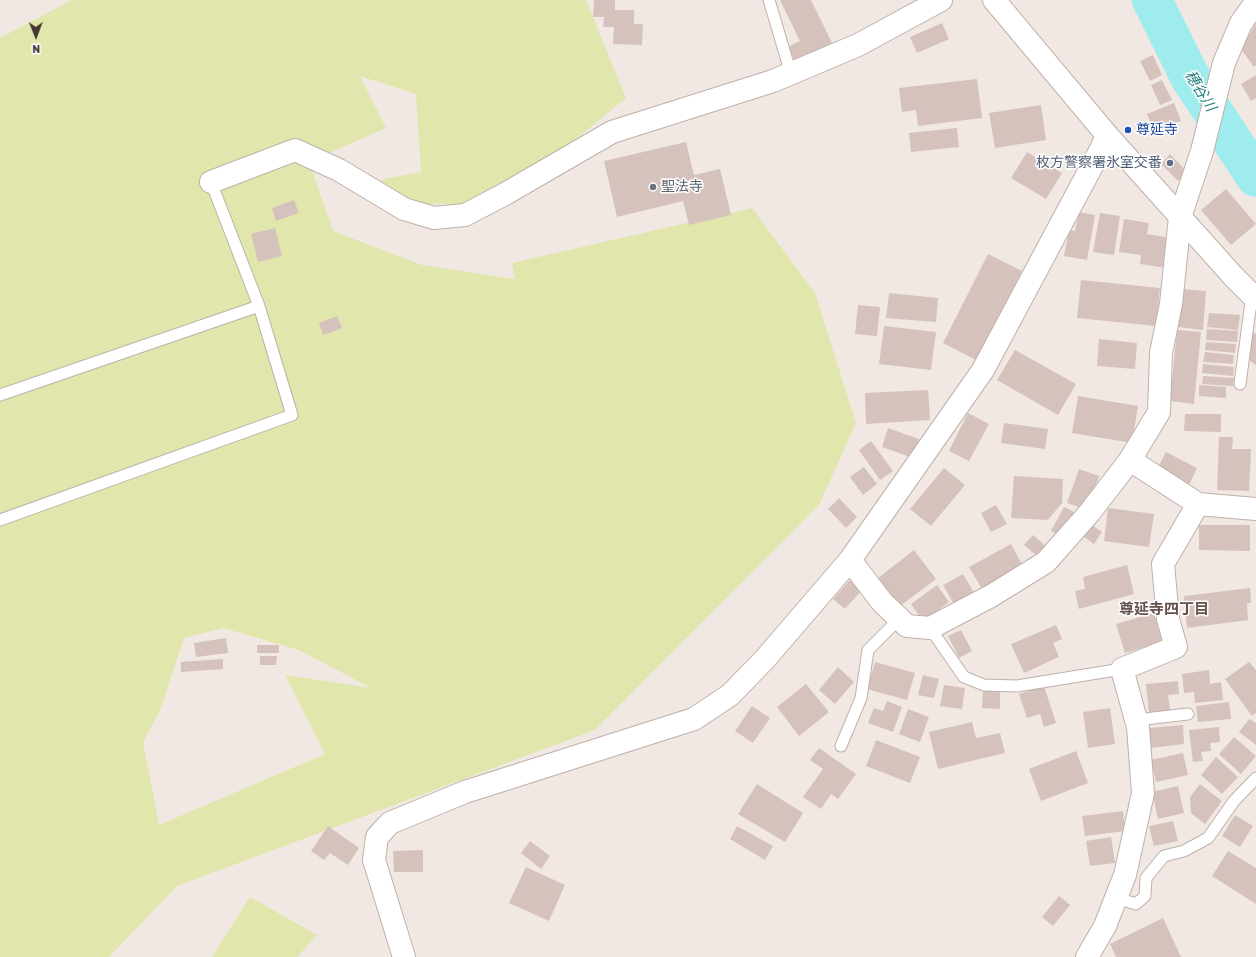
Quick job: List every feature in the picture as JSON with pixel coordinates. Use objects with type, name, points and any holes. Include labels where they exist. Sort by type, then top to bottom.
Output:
[{"type":"street","points":[[211,182],[295,150],[339,170],[404,208],[434,218],[465,215],[505,194],[612,132],[791,74],[858,45],[941,0]]},
{"type":"street","points":[[994,0],[1107,135],[1233,276],[1254,297]]},
{"type":"street","points":[[850,560],[882,602],[907,626],[930,628],[991,596],[1046,562],[1090,512],[1130,460],[1158,412],[1161,354],[1171,304],[1180,217],[1198,164],[1224,63],[1241,23],[1256,2]]},
{"type":"street","points":[[404,957],[374,860],[377,837],[390,823],[465,792],[694,720],[730,695],[765,659],[850,560],[983,370],[1107,135]]},
{"type":"street","points":[[1130,460],[1198,504],[1256,509]]},
{"type":"street","points":[[1087,957],[1105,926],[1125,875],[1143,793],[1138,727],[1122,669],[1176,648],[1168,618],[1163,564],[1198,504]]},
{"type":"lane","points":[[769,0],[791,74]]},
{"type":"lane","points":[[0,520],[292,415],[259,306],[211,182]]},
{"type":"lane","points":[[1240,384],[1254,297]]},
{"type":"lane","points":[[0,395],[259,306]]},
{"type":"lane","points":[[841,746],[861,698],[868,650],[900,618]]},
{"type":"lane","points":[[930,628],[964,677],[984,685],[1017,686],[1122,669]]},
{"type":"lane","points":[[1136,720],[1188,714]]},
{"type":"lane","points":[[1116,898],[1136,904],[1145,896],[1146,878],[1164,856],[1184,851],[1208,838],[1234,801],[1256,778]]},
{"type":"green space","points":[[72,0],[586,0],[626,98],[497,204],[409,204],[380,180],[421,172],[416,94],[360,76],[386,128],[309,162],[333,231],[422,265],[515,279],[512,263],[752,208],[815,293],[856,423],[819,505],[595,730],[177,886],[109,957],[0,957],[0,38]],"holes":[[[223,628],[299,650],[371,688],[285,675],[325,754],[159,825],[143,742],[160,711],[184,638]]]},
{"type":"green space","points":[[250,897],[317,935],[297,957],[212,957]]},
{"type":"building","points":[[594,0],[615,0],[615,10],[634,10],[634,24],[643,24],[642,45],[613,44],[614,27],[603,27],[604,17],[593,17]]},
{"type":"building","points":[[780,0],[811,0],[832,43],[795,61],[788,47],[800,41]]},
{"type":"building","points":[[942,23],[949,39],[917,53],[910,37]]},
{"type":"building","points":[[1256,23],[1256,65],[1254,67],[1241,49]]},
{"type":"building","points":[[1153,55],[1162,75],[1150,81],[1140,61]]},
{"type":"building","points":[[1256,75],[1256,98],[1251,101],[1241,84]]},
{"type":"building","points":[[977,79],[982,118],[918,126],[916,110],[902,112],[899,88]]},
{"type":"building","points":[[1162,80],[1172,100],[1160,105],[1151,85]]},
{"type":"building","points":[[1174,103],[1181,121],[1154,131],[1147,114]]},
{"type":"building","points":[[1041,105],[1046,140],[995,148],[989,113]]},
{"type":"building","points":[[957,128],[959,147],[911,152],[909,133]]},
{"type":"building","points":[[686,142],[694,175],[720,169],[731,215],[689,225],[683,201],[617,217],[604,161]]},
{"type":"building","points":[[1027,152],[1062,173],[1046,199],[1011,178]]},
{"type":"building","points":[[1170,154],[1187,172],[1178,181],[1161,164]]},
{"type":"building","points":[[1226,189],[1256,224],[1231,245],[1201,210]]},
{"type":"building","points":[[294,200],[299,213],[276,221],[272,208]]},
{"type":"building","points":[[1079,212],[1095,215],[1087,260],[1064,256],[1069,230],[1075,231]]},
{"type":"building","points":[[1100,213],[1120,216],[1114,255],[1093,252]]},
{"type":"building","points":[[1124,219],[1149,223],[1147,234],[1171,238],[1166,268],[1140,264],[1141,255],[1119,252]]},
{"type":"building","points":[[275,228],[282,256],[258,262],[251,234]]},
{"type":"building","points":[[988,254],[1022,271],[976,360],[943,343]]},
{"type":"building","points":[[1081,280],[1160,288],[1156,326],[1077,318]]},
{"type":"building","points":[[1182,289],[1206,291],[1203,330],[1178,327]]},
{"type":"building","points":[[889,293],[938,298],[936,322],[886,318]]},
{"type":"building","points":[[858,305],[880,307],[877,336],[855,334]]},
{"type":"building","points":[[1209,313],[1240,315],[1238,330],[1207,327]]},
{"type":"building","points":[[337,316],[342,328],[323,335],[319,323]]},
{"type":"building","points":[[884,326],[936,332],[931,370],[879,364]]},
{"type":"building","points":[[1207,329],[1238,331],[1237,342],[1206,340]]},
{"type":"building","points":[[1177,330],[1201,332],[1194,404],[1170,401]]},
{"type":"building","points":[[1253,332],[1256,334],[1256,365],[1249,360]]},
{"type":"building","points":[[1099,339],[1137,343],[1135,369],[1097,366]]},
{"type":"building","points":[[1206,342],[1236,344],[1235,353],[1205,350]]},
{"type":"building","points":[[1015,350],[1076,384],[1058,415],[997,380]]},
{"type":"building","points":[[1205,352],[1234,355],[1233,364],[1203,362]]},
{"type":"building","points":[[1203,364],[1234,367],[1233,376],[1202,373]]},
{"type":"building","points":[[1203,376],[1234,378],[1233,386],[1202,384]]},
{"type":"building","points":[[1199,385],[1226,387],[1226,398],[1199,396]]},
{"type":"building","points":[[928,390],[930,420],[866,424],[865,393]]},
{"type":"building","points":[[1078,396],[1138,406],[1132,443],[1072,433]]},
{"type":"building","points":[[968,413],[989,424],[969,461],[949,451]]},
{"type":"building","points":[[1185,414],[1221,414],[1221,432],[1184,431]]},
{"type":"building","points":[[1004,423],[1048,429],[1045,449],[1001,443]]},
{"type":"building","points":[[888,428],[919,439],[913,458],[882,447]]},
{"type":"building","points":[[1219,437],[1233,437],[1232,449],[1251,449],[1249,491],[1217,490]]},
{"type":"building","points":[[871,441],[893,471],[880,480],[859,450]]},
{"type":"building","points":[[1166,452],[1197,468],[1188,487],[1156,471]]},
{"type":"building","points":[[864,467],[877,484],[863,495],[850,477]]},
{"type":"building","points":[[944,468],[965,485],[931,526],[910,509]]},
{"type":"building","points":[[1079,469],[1099,476],[1087,510],[1067,503]]},
{"type":"building","points":[[1014,476],[1063,479],[1062,503],[1048,520],[1011,518]]},
{"type":"building","points":[[839,498],[857,517],[846,528],[828,509]]},
{"type":"building","points":[[996,505],[1007,524],[991,532],[981,513]]},
{"type":"building","points":[[1064,507],[1076,513],[1062,537],[1051,531]]},
{"type":"building","points":[[1108,508],[1154,514],[1149,547],[1104,541]]},
{"type":"building","points":[[1092,525],[1102,532],[1094,544],[1084,537]]},
{"type":"building","points":[[1199,525],[1250,525],[1250,551],[1199,550]]},
{"type":"building","points":[[1033,535],[1048,548],[1039,558],[1024,545]]},
{"type":"building","points":[[1011,544],[1023,566],[982,589],[969,567]]},
{"type":"building","points":[[914,550],[936,579],[900,606],[878,578]]},
{"type":"building","points":[[1127,565],[1134,594],[1079,609],[1075,591],[1085,589],[1083,577]]},
{"type":"building","points":[[963,574],[976,596],[956,608],[943,585]]},
{"type":"building","points":[[850,580],[862,590],[845,609],[833,599]]},
{"type":"building","points":[[937,585],[949,602],[923,621],[911,604]]},
{"type":"building","points":[[1250,588],[1251,603],[1247,603],[1248,620],[1187,628],[1184,596]]},
{"type":"building","points":[[1154,613],[1162,642],[1125,653],[1116,624]]},
{"type":"building","points":[[1056,625],[1062,639],[1053,643],[1059,657],[1024,673],[1011,644]]},
{"type":"building","points":[[961,630],[972,651],[959,658],[948,636]]},
{"type":"building","points":[[226,638],[228,653],[196,657],[194,643]]},
{"type":"building","points":[[257,645],[279,645],[279,653],[257,653]]},
{"type":"building","points":[[260,656],[277,656],[276,665],[260,665]]},
{"type":"building","points":[[223,659],[223,669],[181,672],[181,662]]},
{"type":"building","points":[[875,662],[915,673],[907,700],[867,689]]},
{"type":"building","points":[[1249,662],[1256,670],[1256,713],[1252,716],[1225,679]]},
{"type":"building","points":[[838,667],[854,682],[835,704],[819,690]]},
{"type":"building","points":[[1209,670],[1210,684],[1221,682],[1223,700],[1195,703],[1194,692],[1184,693],[1182,674]]},
{"type":"building","points":[[923,675],[939,679],[934,698],[918,695]]},
{"type":"building","points":[[1178,681],[1179,694],[1168,695],[1170,710],[1149,713],[1146,684]]},
{"type":"building","points":[[806,684],[829,712],[799,736],[777,707]]},
{"type":"building","points":[[944,685],[965,688],[962,709],[940,706]]},
{"type":"building","points":[[1044,686],[1056,723],[1044,727],[1040,714],[1027,718],[1019,694]]},
{"type":"building","points":[[983,689],[1000,690],[1000,709],[982,708]]},
{"type":"building","points":[[887,701],[902,707],[893,732],[868,723],[874,708],[883,711]]},
{"type":"building","points":[[1229,702],[1231,719],[1198,722],[1196,706]]},
{"type":"building","points":[[752,706],[770,718],[753,743],[735,731]]},
{"type":"building","points":[[1110,708],[1115,744],[1088,748],[1083,712]]},
{"type":"building","points":[[908,709],[929,717],[920,742],[899,734]]},
{"type":"building","points":[[1249,719],[1256,723],[1256,745],[1239,732]]},
{"type":"building","points":[[972,722],[976,738],[1000,733],[1005,753],[938,769],[929,732]]},
{"type":"building","points":[[1183,725],[1184,744],[1151,748],[1149,728]]},
{"type":"building","points":[[1219,727],[1220,742],[1210,743],[1211,751],[1201,752],[1203,761],[1193,762],[1189,730]]},
{"type":"building","points":[[1234,737],[1256,756],[1241,774],[1219,754]]},
{"type":"building","points":[[876,740],[920,757],[910,783],[866,766]]},
{"type":"building","points":[[819,748],[856,774],[838,799],[831,794],[821,809],[803,797],[823,769],[810,760]]},
{"type":"building","points":[[1076,751],[1088,783],[1041,801],[1029,769]]},
{"type":"building","points":[[1183,753],[1188,775],[1156,782],[1151,760]]},
{"type":"building","points":[[1216,757],[1238,777],[1222,794],[1201,775]]},
{"type":"building","points":[[757,784],[803,813],[785,842],[738,814]]},
{"type":"building","points":[[1200,784],[1222,801],[1205,824],[1191,813],[1190,797]]},
{"type":"building","points":[[1178,786],[1184,813],[1158,819],[1152,792]]},
{"type":"building","points":[[1123,811],[1125,831],[1085,836],[1082,816]]},
{"type":"building","points":[[1235,815],[1253,826],[1240,847],[1222,836]]},
{"type":"building","points":[[1173,821],[1178,841],[1154,846],[1149,826]]},
{"type":"building","points":[[328,826],[359,848],[348,865],[330,853],[324,860],[311,851]]},
{"type":"building","points":[[737,826],[773,846],[765,860],[730,839]]},
{"type":"building","points":[[1111,837],[1115,863],[1090,866],[1086,841]]},
{"type":"building","points":[[530,841],[550,856],[541,869],[521,853]]},
{"type":"building","points":[[423,850],[423,872],[394,872],[393,851]]},
{"type":"building","points":[[1228,851],[1256,868],[1256,904],[1212,876]]},
{"type":"building","points":[[526,867],[565,885],[549,921],[509,903]]},
{"type":"building","points":[[1059,896],[1070,905],[1053,926],[1042,917]]},
{"type":"building","points":[[1163,918],[1181,957],[1116,957],[1110,944]]},
{"type":"waterway","name":"穂谷川","points":[[1152,0],[1190,77],[1256,177]]},
{"type":"place","name":"尊延寺","points":[[1128,130]]},
{"type":"place","name":"枚方警察署氷室交番","points":[[1170,163]]},
{"type":"place","name":"聖法寺","points":[[653,187]]},
{"type":"district","name":"尊延寺四丁目","points":[[1164,610]]}]
